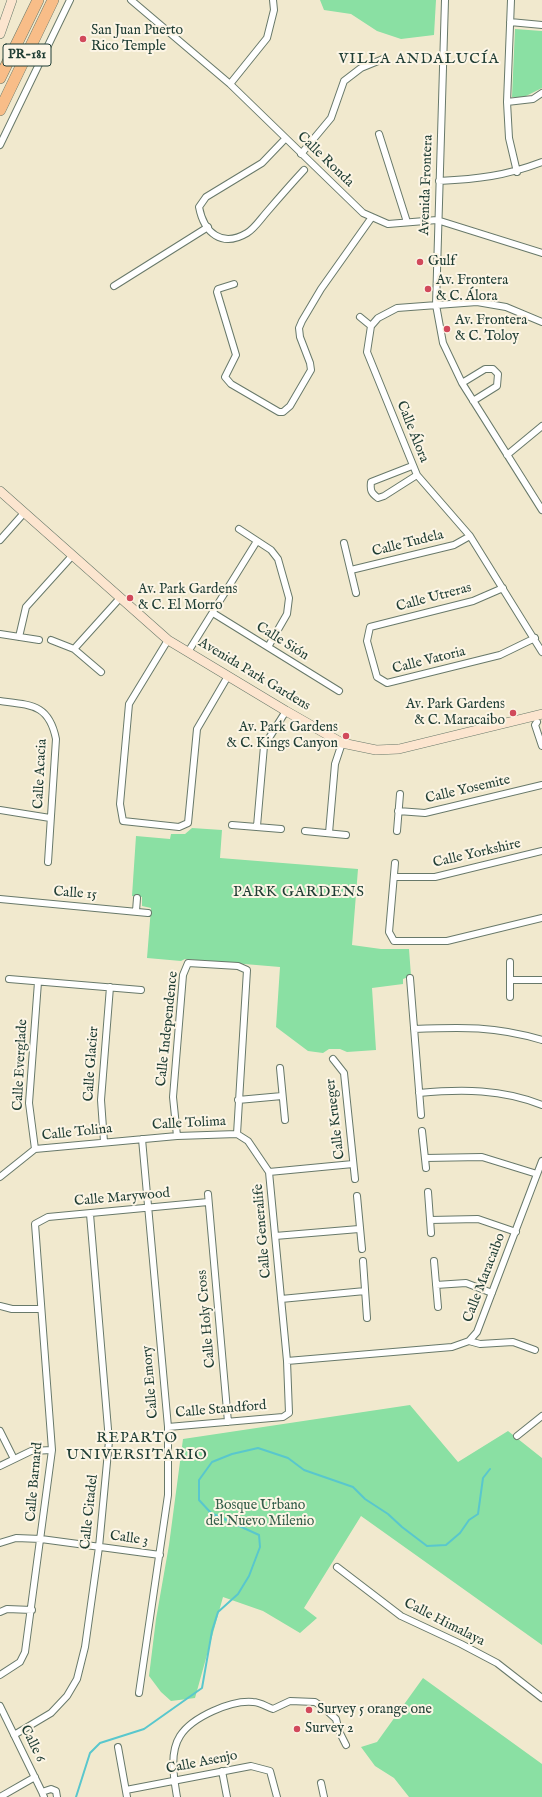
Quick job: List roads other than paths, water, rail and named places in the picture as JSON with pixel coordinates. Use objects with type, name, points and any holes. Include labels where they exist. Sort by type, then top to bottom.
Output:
[{"type":"highway","name":"PR-181","points":[[0,78],[38,0]]},
{"type":"highway","name":"PR-181","points":[[0,110],[53,0]]},
{"type":"street","points":[[1,29],[12,0]]},
{"type":"street","points":[[0,145],[70,0]]},
{"type":"street","name":"Calle Ronda","points":[[131,0],[230,84],[363,213],[388,224],[437,220],[542,253]]},
{"type":"street","points":[[230,84],[267,38],[274,10],[273,0]]},
{"type":"street","name":"Avenida Frontera","points":[[446,0],[437,220],[436,305],[443,343],[462,383],[542,510]]},
{"type":"street","points":[[511,0],[507,102],[509,138],[517,172]]},
{"type":"street","points":[[510,22],[542,25]]},
{"type":"street","points":[[301,154],[331,118],[344,81],[362,68],[383,59]]},
{"type":"street","points":[[507,102],[533,99],[542,93]]},
{"type":"street","points":[[379,134],[407,222]]},
{"type":"street","points":[[285,138],[262,163],[202,201],[200,207],[201,217],[212,234],[220,239],[231,240],[247,233],[304,170]]},
{"type":"street","points":[[439,181],[479,179],[517,172],[542,162]]},
{"type":"street","points":[[234,284],[218,289],[217,292],[236,355],[225,377],[231,384],[279,412],[284,412],[290,406],[311,370],[310,362],[300,337],[302,321],[321,289],[372,217]]},
{"type":"street","points":[[114,286],[208,228]]},
{"type":"street","points":[[360,318],[371,326],[378,318],[397,308],[477,302],[506,307],[542,322]]},
{"type":"street","name":"Calle Álora","points":[[371,326],[367,352],[412,466],[417,475],[470,536],[535,638],[542,652]]},
{"type":"street","points":[[462,383],[485,369],[493,369],[498,374],[497,386],[473,401]]},
{"type":"street","points":[[507,454],[542,426]]},
{"type":"street","points":[[412,466],[371,482],[370,488],[373,494],[378,498],[384,496],[417,475]]},
{"type":"street","name":"Avenida Park Gardens","points":[[0,491],[168,640],[342,743],[376,750],[399,749],[538,717]]},
{"type":"street","points":[[0,540],[24,513]]},
{"type":"street","points":[[239,529],[271,550],[278,559],[289,598],[287,614],[268,647]]},
{"type":"street","name":"Calle Tudela","points":[[351,570],[454,544],[470,536]]},
{"type":"street","points":[[188,652],[257,541]]},
{"type":"street","points":[[344,543],[356,593]]},
{"type":"street","points":[[19,637],[26,607],[72,556]]},
{"type":"street","name":"Calle Utreras","points":[[370,627],[473,601],[503,588]]},
{"type":"street","points":[[74,649],[120,598]]},
{"type":"street","name":"Calle Sión","points":[[213,613],[339,691]]},
{"type":"street","name":"Calle Vatoria","points":[[370,627],[367,641],[377,677],[387,683],[500,655],[535,638]]},
{"type":"street","points":[[0,634],[39,640]]},
{"type":"street","points":[[51,640],[74,649],[101,672]]},
{"type":"street","points":[[168,640],[129,704],[120,804],[123,820],[179,827],[188,823],[197,729],[228,676]]},
{"type":"street","name":"Calle Acacia","points":[[0,701],[30,705],[45,713],[53,724],[56,739],[48,862]]},
{"type":"street","points":[[257,826],[264,746],[286,711]]},
{"type":"street","points":[[538,717],[542,736],[540,738],[542,746]]},
{"type":"street","points":[[329,833],[335,764],[342,743]]},
{"type":"street","name":"Calle Yosemite","points":[[398,811],[425,813],[542,785]]},
{"type":"street","points":[[397,831],[400,794]]},
{"type":"street","points":[[0,810],[50,818]]},
{"type":"street","points":[[232,825],[281,829]]},
{"type":"street","points":[[305,831],[346,835]]},
{"type":"street","name":"Calle Yorkshire","points":[[394,877],[435,877],[542,851]]},
{"type":"street","points":[[395,863],[389,932],[394,941],[447,941],[542,918]]},
{"type":"street","points":[[136,911],[137,898]]},
{"type":"street","name":"Calle 15","points":[[0,900],[148,913]]},
{"type":"street","points":[[510,962],[510,997]]},
{"type":"street","name":"Calle Independence","points":[[177,1136],[173,1096],[183,976],[188,963],[238,966],[247,970],[238,1100]]},
{"type":"street","points":[[410,978],[421,1115]]},
{"type":"street","points":[[8,979],[141,990]]},
{"type":"street","points":[[511,980],[542,980]]},
{"type":"street","name":"Calle Everglade","points":[[35,1149],[29,1103],[38,982]]},
{"type":"street","name":"Calle Glacier","points":[[104,1142],[101,1100],[110,987]]},
{"type":"street","points":[[414,1029],[472,1027],[515,1032],[542,1040]]},
{"type":"street","name":"Calle Krueger","points":[[333,1059],[344,1073],[355,1179]]},
{"type":"street","points":[[280,1068],[285,1120]]},
{"type":"street","points":[[419,1093],[455,1089],[491,1091],[542,1105]]},
{"type":"street","points":[[238,1134],[238,1100],[282,1096]]},
{"type":"street","points":[[422,1131],[426,1168]]},
{"type":"street","name":"Calle Tolima","points":[[142,1139],[238,1134]]},
{"type":"street","name":"Calle Generalife","points":[[238,1134],[248,1142],[269,1172],[281,1299],[289,1413],[284,1417],[276,1418]]},
{"type":"street","name":"Calle Tolina","points":[[0,1177],[35,1149],[142,1139]]},
{"type":"street","name":"Calle Emory","points":[[138,1693],[168,1495],[168,1427],[142,1139]]},
{"type":"street","points":[[425,1158],[482,1157],[537,1174]]},
{"type":"street","name":"Calle Maracaibo","points":[[286,1362],[452,1347],[469,1341],[477,1332],[542,1161]]},
{"type":"street","points":[[269,1172],[353,1164]]},
{"type":"street","points":[[428,1192],[431,1232]]},
{"type":"street","points":[[208,1194],[208,1202]]},
{"type":"street","points":[[357,1196],[362,1249]]},
{"type":"street","name":"Calle Marywood","points":[[36,1231],[35,1224],[48,1217],[208,1202]]},
{"type":"street","name":"Calle Holy Cross","points":[[208,1202],[228,1422]]},
{"type":"street","name":"Calle Citadel","points":[[14,1735],[51,1713],[67,1696],[77,1679],[85,1647],[99,1547],[109,1441],[90,1214]]},
{"type":"street","points":[[430,1220],[478,1218],[516,1232]]},
{"type":"street","points":[[275,1236],[359,1229]]},
{"type":"street","name":"Calle Barnard","points":[[0,1675],[20,1662],[26,1652],[42,1539],[52,1450],[36,1231]]},
{"type":"street","points":[[362,1261],[367,1318]]},
{"type":"street","points":[[434,1261],[438,1307]]},
{"type":"street","points":[[436,1285],[466,1283],[492,1293]]},
{"type":"street","points":[[281,1299],[365,1292]]},
{"type":"street","points":[[0,1306],[12,1310],[41,1309]]},
{"type":"street","points":[[469,1341],[480,1344],[513,1342],[535,1350]]},
{"type":"street","points":[[517,1436],[542,1416]]},
{"type":"street","name":"Calle Standford","points":[[168,1427],[276,1418]]},
{"type":"street","points":[[0,1431],[14,1459]]},
{"type":"street","points":[[0,1466],[31,1451],[52,1450]]},
{"type":"street","name":"Calle 3","points":[[0,1543],[16,1538],[42,1539],[160,1555]]},
{"type":"street","name":"Calle Himalaya","points":[[337,1567],[401,1616],[461,1644],[497,1663],[542,1698]]},
{"type":"street","points":[[0,1612],[8,1609],[32,1610]]},
{"type":"street","points":[[177,1797],[173,1762],[180,1737],[190,1725],[221,1706],[254,1702],[274,1709],[290,1702],[315,1702],[336,1719],[339,1731],[346,1745]]},
{"type":"street","name":"Calle 6","points":[[0,1706],[43,1794],[48,1789],[54,1789],[57,1793],[57,1797]]},
{"type":"street","points":[[118,1747],[127,1797]]},
{"type":"street","name":"Calle Asenjo","points":[[126,1790],[251,1766],[270,1771],[277,1797]]},
{"type":"street","points":[[222,1771],[228,1797]]},
{"type":"street","points":[[0,1797],[35,1777]]},
{"type":"street","points":[[321,1783],[324,1797]]},
{"type":"waterway","points":[[76,1797],[90,1753],[100,1743],[144,1729],[202,1688],[212,1631],[218,1612],[238,1594],[249,1576],[260,1547],[259,1535],[211,1513],[199,1500],[199,1480],[212,1462],[232,1454],[258,1448],[288,1458],[304,1470],[353,1487],[365,1499],[388,1514],[427,1546],[446,1545],[460,1533],[469,1520],[478,1514],[483,1478],[490,1469]]},
{"type":"place","name":"San Juan Puerto Rico Temple","points":[[83,39]]},
{"type":"place","name":"Gulf","points":[[420,262]]},
{"type":"place","name":"Av. Frontera & C. Álora","points":[[428,289]]},
{"type":"place","name":"Av. Frontera & C. Toloy","points":[[447,329]]},
{"type":"place","name":"Av. Park Gardens & C. El Morro","points":[[130,598]]},
{"type":"place","name":"Av. Park Gardens & C. Maracaibo","points":[[513,713]]},
{"type":"place","name":"Av. Park Gardens & C. Kings Canyon","points":[[346,736]]},
{"type":"place","name":"Survey 5 orange one","points":[[309,1710]]},
{"type":"place","name":"Survey 2","points":[[297,1729]]},
{"type":"district","name":"VILLA ANDALUCÍA","points":[[419,60]]},
{"type":"district","name":"PARK GARDENS","points":[[299,893]]},
{"type":"district","name":"REPARTO UNIVERSITARIO","points":[[137,1448]]},
{"type":"park label","name":"Bosque Urbano del Nuevo Milenio","points":[[260,1514]]}]
